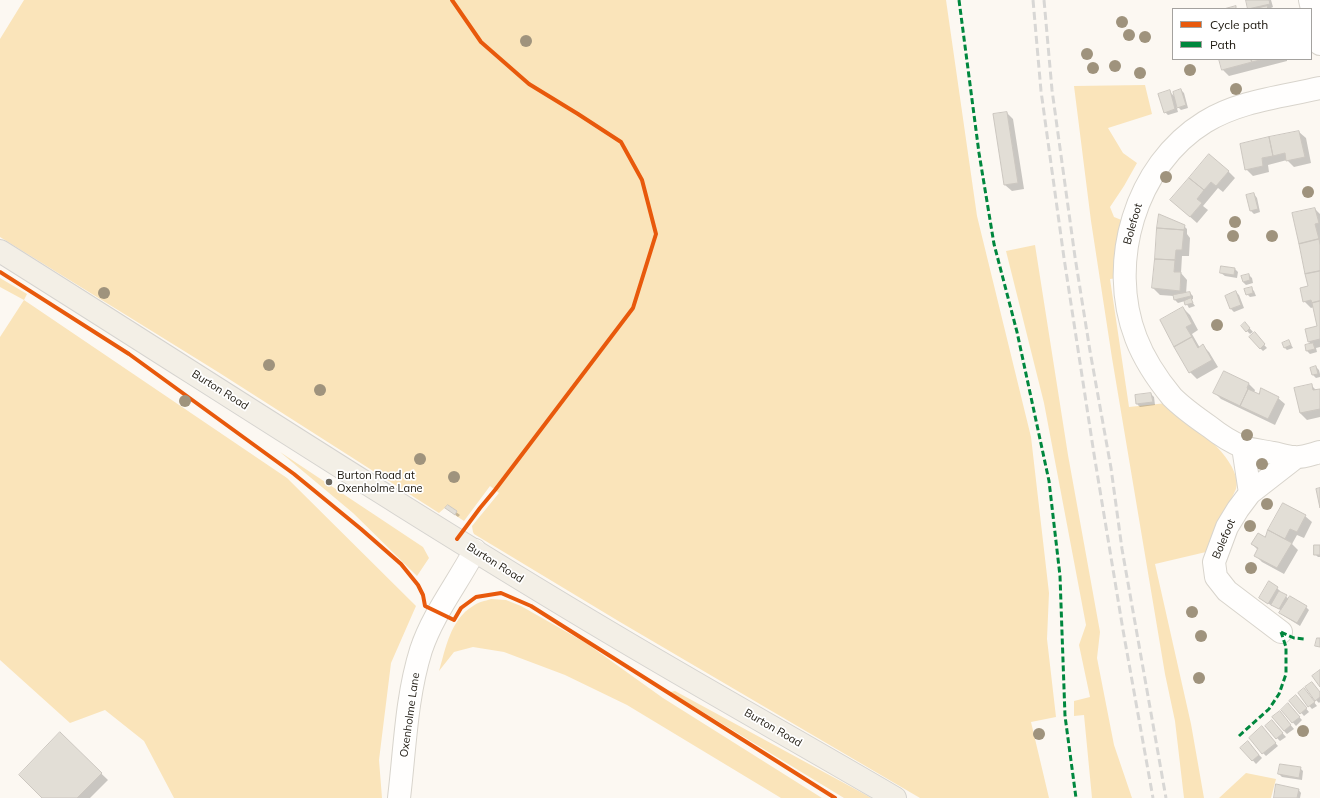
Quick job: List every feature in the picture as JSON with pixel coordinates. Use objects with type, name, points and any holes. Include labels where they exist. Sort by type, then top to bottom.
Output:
[{"type":"main road","name":"Burton Road","points":[[0,251],[475,550],[613,635],[895,798]]},
{"type":"street","points":[[1312,9],[1320,44]]},
{"type":"street","name":"Bolefoot","points":[[1295,458],[1243,447],[1225,438],[1192,414],[1173,397],[1146,360],[1136,338],[1129,316],[1126,295],[1126,244],[1132,220],[1144,191],[1160,164],[1180,141],[1204,123],[1231,109],[1320,88]]},
{"type":"street","points":[[1243,447],[1250,492]]},
{"type":"street","name":"Bolefoot","points":[[1281,632],[1227,591],[1216,577],[1214,562],[1227,527],[1238,508],[1250,492],[1295,458],[1320,452]]},
{"type":"street","name":"Oxenholme Lane","points":[[399,798],[412,686],[421,649],[437,612],[475,550]]},
{"type":"shaded area","points":[[24,0],[946,0],[977,216],[1031,437],[1049,593],[1047,639],[1056,717],[1031,722],[1049,798],[920,798],[620,622],[474,534],[472,526],[499,493],[490,486],[464,521],[455,515],[457,511],[448,505],[439,513],[218,372],[0,237],[0,39]]},
{"type":"shaded area","points":[[1145,85],[1152,114],[1108,128],[1123,153],[1137,163],[1110,207],[1114,217],[1124,221],[1118,278],[1110,279],[1129,407],[1167,403],[1217,446],[1232,467],[1237,482],[1236,489],[1206,552],[1155,564],[1191,724],[1204,798],[1184,798],[1175,721],[1165,674],[1112,358],[1091,221],[1074,86]]},
{"type":"shaded area","points":[[1035,245],[1068,455],[1100,632],[1097,658],[1114,745],[1132,798],[1092,798],[1084,715],[1074,716],[1074,701],[1090,697],[1079,645],[1086,625],[1044,403],[1006,251]]},
{"type":"shaded area","points":[[0,278],[27,294],[24,300],[0,287]]},
{"type":"shaded area","points":[[24,300],[287,478],[416,606],[391,663],[379,760],[382,798],[174,798],[144,741],[105,710],[70,723],[0,660],[0,337]]},
{"type":"shaded area","points":[[280,452],[423,547],[429,558],[417,576],[353,513]]},
{"type":"shaded area","points":[[491,599],[506,600],[521,606],[586,643],[663,698],[822,798],[781,798],[627,705],[565,675],[504,652],[473,647],[454,652],[439,671],[450,635],[459,619],[465,612],[475,605]]},
{"type":"shaded area","points":[[675,691],[871,798],[844,798],[670,692]]},
{"type":"shaded area","points":[[1246,773],[1276,779],[1271,798],[1219,798]]},
{"type":"building","points":[[1246,0],[1269,0],[1270,4],[1248,8]]},
{"type":"building","points":[[1219,60],[1251,60],[1252,62],[1222,70]]},
{"type":"building","points":[[1181,89],[1186,105],[1177,108],[1173,92]]},
{"type":"building","points":[[1170,90],[1175,109],[1164,113],[1158,94]]},
{"type":"building","points":[[1007,112],[1018,183],[1004,185],[993,114]]},
{"type":"building","points":[[1299,131],[1305,157],[1286,161],[1285,153],[1273,156],[1269,137]]},
{"type":"building","points":[[1269,137],[1273,156],[1262,158],[1263,166],[1245,170],[1240,144]]},
{"type":"building","points":[[1209,154],[1229,171],[1216,186],[1211,182],[1204,190],[1189,178]]},
{"type":"building","points":[[1189,178],[1204,190],[1197,199],[1202,203],[1190,217],[1170,200]]},
{"type":"building","points":[[1254,193],[1258,209],[1250,211],[1246,195]]},
{"type":"building","points":[[1315,208],[1319,223],[1315,224],[1319,239],[1299,244],[1292,213]]},
{"type":"building","points":[[1159,214],[1185,225],[1184,230],[1157,228]]},
{"type":"building","points":[[1157,228],[1184,230],[1182,250],[1176,250],[1175,260],[1155,259]]},
{"type":"building","points":[[1319,239],[1320,271],[1305,274],[1299,244]]},
{"type":"building","points":[[1155,259],[1175,260],[1174,272],[1181,272],[1180,291],[1152,288]]},
{"type":"building","points":[[1221,266],[1235,268],[1234,275],[1220,273]]},
{"type":"building","points":[[1320,271],[1320,301],[1312,303],[1311,300],[1303,302],[1300,288],[1308,286],[1305,274]]},
{"type":"building","points":[[1249,274],[1250,280],[1243,282],[1241,276]]},
{"type":"building","points":[[1252,287],[1253,293],[1246,295],[1244,289]]},
{"type":"building","points":[[1236,291],[1241,305],[1230,309],[1225,296]]},
{"type":"building","points":[[1190,292],[1191,296],[1174,300],[1173,295]]},
{"type":"building","points":[[1191,298],[1193,303],[1185,305],[1184,301]]},
{"type":"building","points":[[1320,301],[1320,339],[1308,342],[1305,329],[1317,326],[1312,303]]},
{"type":"building","points":[[1183,307],[1192,324],[1186,327],[1192,337],[1174,347],[1160,320]]},
{"type":"building","points":[[1245,322],[1250,328],[1246,332],[1241,326]]},
{"type":"building","points":[[1255,332],[1265,344],[1260,349],[1249,337]]},
{"type":"building","points":[[1192,337],[1198,348],[1203,344],[1212,360],[1189,373],[1174,347]]},
{"type":"building","points":[[1289,340],[1291,345],[1284,348],[1282,343]]},
{"type":"building","points":[[1313,343],[1315,349],[1306,351],[1305,345]]},
{"type":"building","points":[[1316,366],[1318,374],[1312,375],[1310,368]]},
{"type":"building","points":[[1224,371],[1249,383],[1248,389],[1240,406],[1213,393]]},
{"type":"building","points":[[1312,384],[1313,390],[1320,389],[1320,409],[1300,413],[1294,388]]},
{"type":"building","points":[[1261,388],[1279,397],[1268,419],[1240,406],[1248,389],[1259,394]]},
{"type":"building","points":[[1151,393],[1153,402],[1136,404],[1135,395]]},
{"type":"building","points":[[1320,488],[1320,508],[1316,489]]},
{"type":"building","points":[[1283,503],[1306,515],[1297,532],[1290,529],[1285,539],[1268,530]]},
{"type":"building","points":[[448,505],[457,511],[455,515],[445,508]]},
{"type":"building","points":[[1268,530],[1292,543],[1277,568],[1254,556],[1258,548],[1251,544],[1258,533],[1265,537]]},
{"type":"building","points":[[1314,545],[1320,545],[1320,555],[1314,555]]},
{"type":"building","points":[[1269,581],[1278,587],[1268,604],[1259,598]]},
{"type":"building","points":[[1279,591],[1287,595],[1279,609],[1271,605]]},
{"type":"building","points":[[1290,596],[1307,606],[1297,623],[1279,613]]},
{"type":"building","points":[[1317,638],[1320,638],[1320,647],[1315,646]]},
{"type":"building","points":[[1320,670],[1320,687],[1312,676]]},
{"type":"building","points":[[1312,682],[1320,692],[1320,697],[1315,701],[1305,687]]},
{"type":"building","points":[[1304,688],[1315,702],[1308,707],[1298,693]]},
{"type":"building","points":[[1296,695],[1307,708],[1300,714],[1289,701]]},
{"type":"building","points":[[1288,703],[1300,717],[1292,723],[1281,710]]},
{"type":"building","points":[[1280,711],[1291,725],[1284,731],[1272,717]]},
{"type":"building","points":[[1272,720],[1283,733],[1276,739],[1265,726]]},
{"type":"building","points":[[1262,726],[1276,743],[1262,754],[1249,738]]},
{"type":"building","points":[[60,732],[102,773],[77,798],[42,798],[19,775]]},
{"type":"building","points":[[1248,741],[1259,755],[1252,761],[1240,748]]},
{"type":"building","points":[[1280,764],[1301,767],[1299,778],[1278,774]]},
{"type":"building","points":[[1276,784],[1299,789],[1297,798],[1274,798]]},
{"type":"railway","points":[[1033,0],[1041,91],[1064,258],[1123,630],[1153,798]]},
{"type":"railway","points":[[1044,0],[1052,90],[1075,257],[1111,468],[1122,549],[1166,798]]},
{"type":"marked path","points":[[959,0],[979,153],[994,244],[1017,332],[1049,481],[1060,576],[1065,716],[1076,798]]},
{"type":"marked path","points":[[1281,632],[1294,638],[1304,639]]},
{"type":"marked path","points":[[1239,736],[1269,709],[1279,694],[1286,674],[1286,647],[1281,632]]},
{"type":"cycle path","points":[[452,0],[481,42],[529,84],[621,142],[642,180],[656,234],[633,308],[457,539]]},
{"type":"cycle path","points":[[0,272],[129,354],[294,474],[401,564],[418,585],[423,595],[425,606],[454,620],[461,608],[476,597],[501,593],[531,606],[835,798]]},
{"type":"place","name":"Burton Road at Oxenholme Lane","points":[[329,482]]}]
